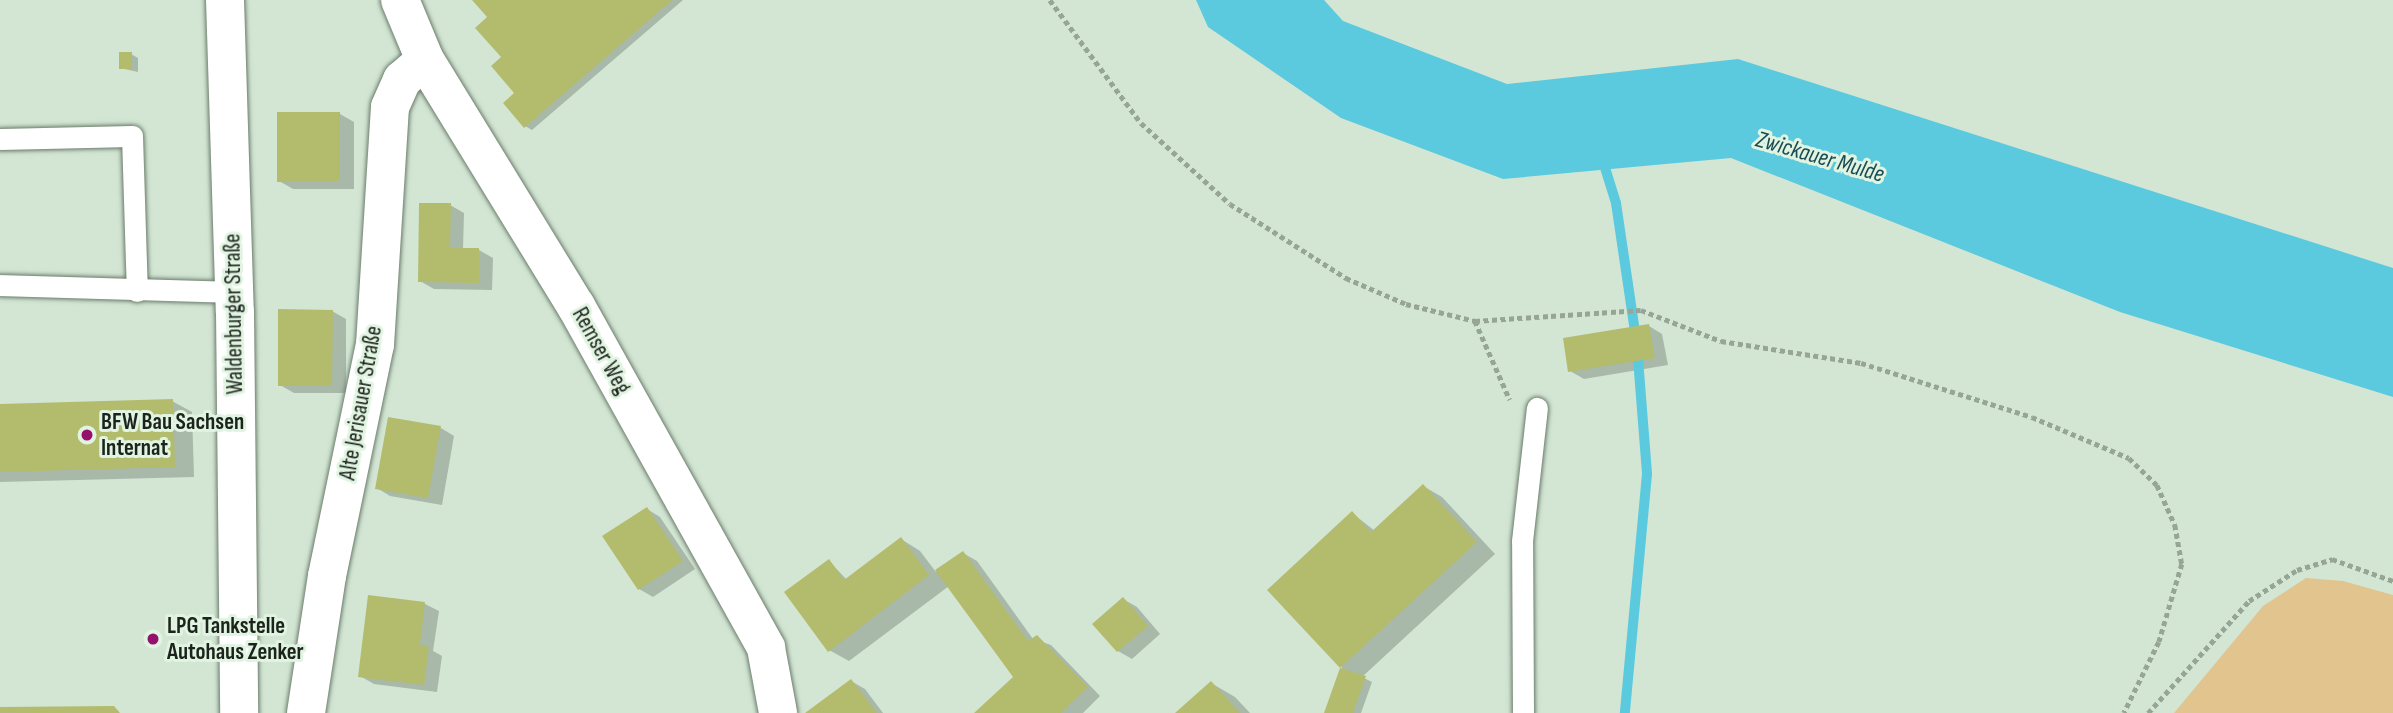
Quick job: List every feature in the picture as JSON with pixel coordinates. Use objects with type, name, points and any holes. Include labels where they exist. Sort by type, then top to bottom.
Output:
[{"type":"street","name":"Waldenburger Straße","points":[[225,0],[234,292],[239,713]]},
{"type":"street","name":"Remser Weg","points":[[400,0],[425,60],[576,306],[766,648],[778,713]]},
{"type":"street","name":"Alte Jerisauer Straße","points":[[306,713],[327,576],[375,345],[390,107],[402,80],[425,60]]},
{"type":"lane","points":[[0,139],[132,136],[137,290]]},
{"type":"lane","points":[[0,285],[234,292]]},
{"type":"lane","points":[[1523,713],[1522,541],[1537,408]]},
{"type":"path","points":[[1050,0],[1141,123],[1230,204],[1346,278],[1406,304],[1475,321],[1550,319],[1641,310],[1721,341],[1861,363],[2032,417],[2129,458],[2157,485],[2175,525],[2182,564],[2159,642],[2124,713]]},
{"type":"path","points":[[1475,321],[1511,403],[1534,435]]},
{"type":"path","points":[[2148,713],[2249,601],[2297,570],[2332,559],[2393,580]]},
{"type":"shaded area","points":[[2306,578],[2343,581],[2393,595],[2393,713],[2174,713],[2263,606]]},
{"type":"water","name":"Zwickauer Mulde","points":[[1196,0],[1324,0],[1343,21],[1507,84],[1738,59],[2393,268],[2393,397],[2120,312],[1731,158],[1503,179],[1341,118],[1208,27]]},
{"type":"building","points":[[472,0],[672,0],[524,128],[503,103],[514,93],[491,66],[501,57],[475,28],[487,17]]},
{"type":"building","points":[[119,52],[132,52],[132,69],[119,69]]},
{"type":"building","points":[[277,112],[340,112],[340,182],[277,182]]},
{"type":"building","points":[[419,203],[451,203],[450,248],[479,248],[479,283],[418,282]]},
{"type":"building","points":[[278,309],[333,310],[332,386],[278,386]]},
{"type":"building","points":[[1649,324],[1655,358],[1568,372],[1563,338]]},
{"type":"building","name":"BFW Bau Sachsen Internat","points":[[173,399],[175,467],[0,472],[0,404]]},
{"type":"building","points":[[388,417],[441,426],[428,498],[375,489]]},
{"type":"building","points":[[1423,484],[1477,542],[1340,668],[1267,590],[1352,511],[1371,532]]},
{"type":"building","points":[[647,507],[683,561],[638,590],[602,536]]},
{"type":"building","points":[[901,537],[929,575],[828,652],[784,592],[829,559],[844,580]]},
{"type":"building","points":[[963,551],[1028,641],[1037,635],[1088,687],[1061,713],[974,713],[1013,677],[935,570]]},
{"type":"building","points":[[368,595],[425,602],[420,645],[429,647],[424,685],[358,677]]},
{"type":"building","points":[[1123,597],[1148,626],[1117,652],[1092,624]]},
{"type":"building","points":[[1340,668],[1366,676],[1353,713],[1324,713]]},
{"type":"building","points":[[851,679],[877,713],[805,713]]},
{"type":"building","points":[[1211,681],[1240,713],[1175,713]]},
{"type":"building","points":[[114,706],[120,713],[0,713],[0,707]]},
{"type":"waterway","points":[[1602,158],[1616,203],[1637,346],[1647,474],[1625,713]]},
{"type":"place","name":"BFW Bau Sachsen Internat","points":[[87,435]]},
{"type":"place","name":"LPG Tankstelle Autohaus Zenker","points":[[153,639]]}]
